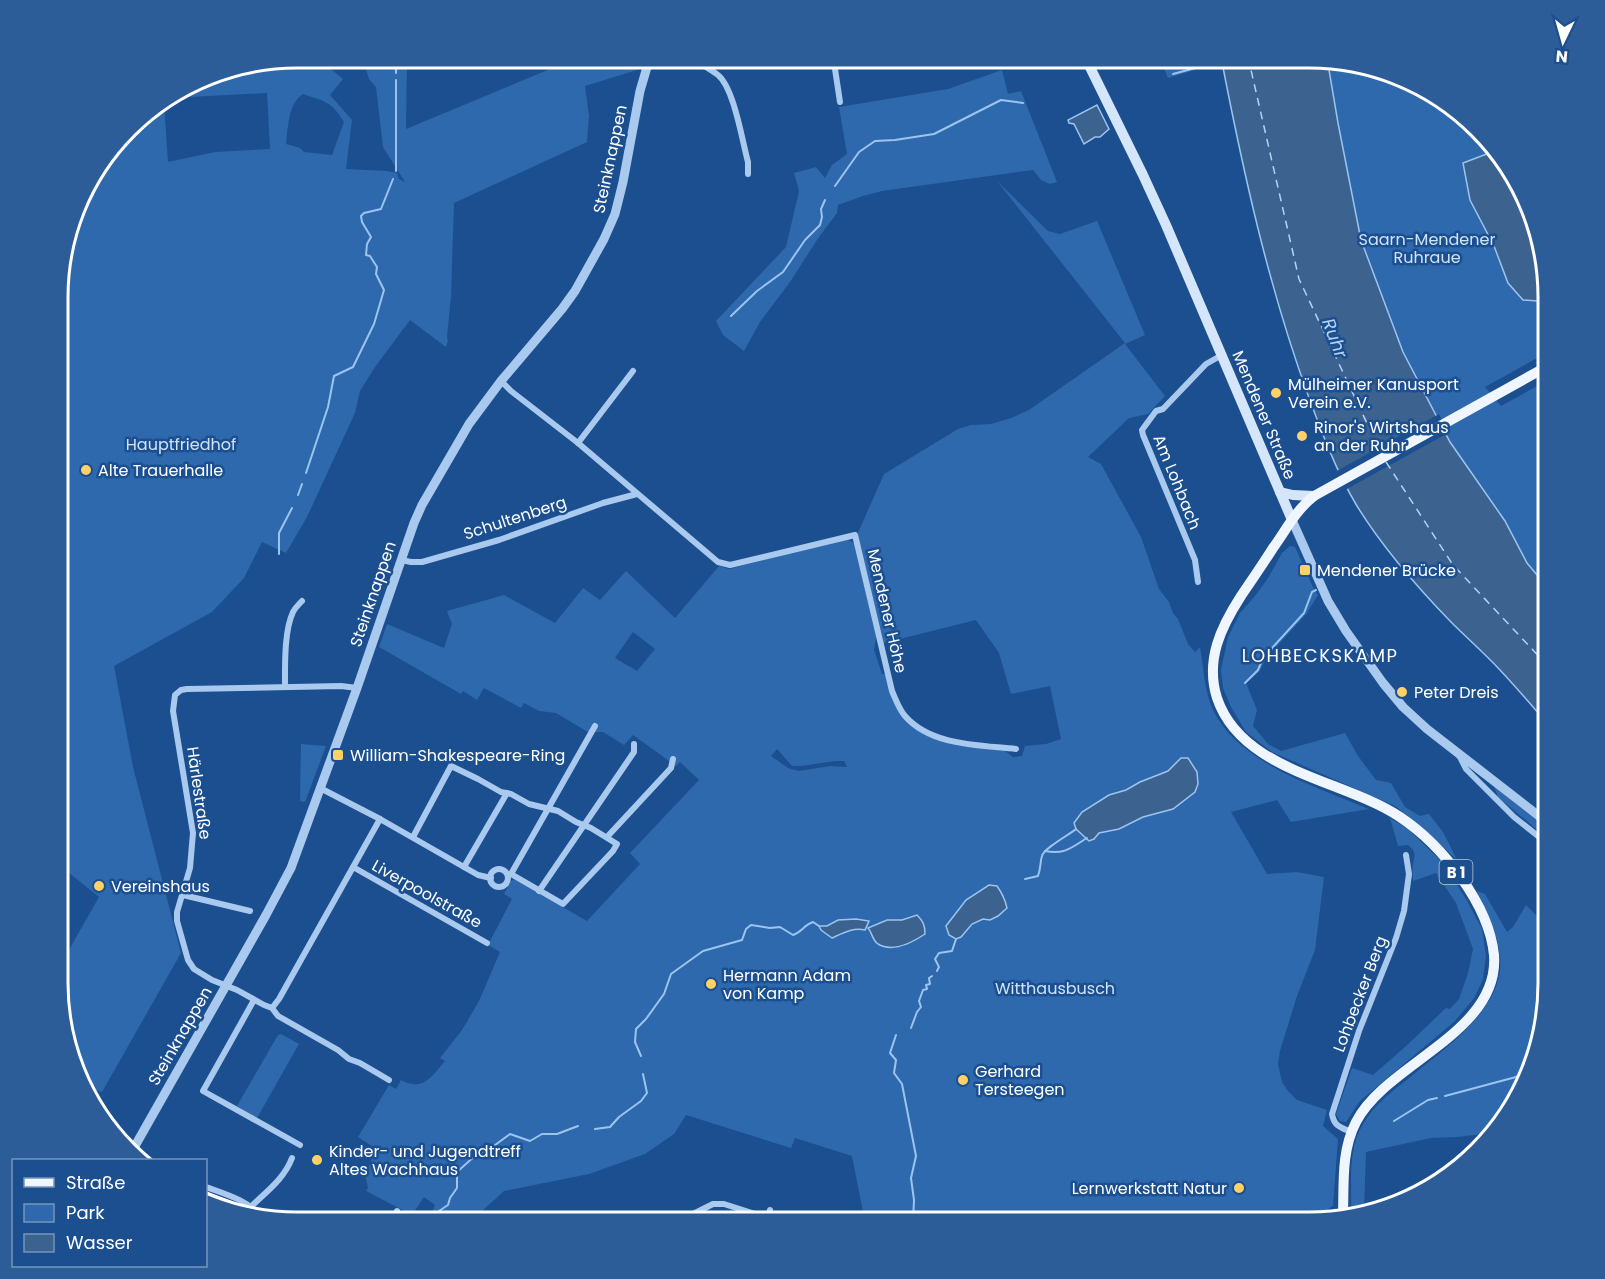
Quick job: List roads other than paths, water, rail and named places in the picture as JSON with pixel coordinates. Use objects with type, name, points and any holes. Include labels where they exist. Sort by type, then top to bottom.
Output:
[{"type":"main road","name":"Mendener Straße","points":[[1090,68],[1143,175],[1292,520]]},
{"type":"main road","name":"B 1","points":[[1343,1209],[1344,1160],[1351,1132],[1367,1104],[1454,1034],[1470,1017],[1483,999],[1492,979],[1494,959],[1492,942],[1469,890],[1453,867],[1423,835],[1399,816],[1372,802],[1289,767],[1270,757],[1241,736],[1229,722],[1219,704],[1212,674],[1213,658],[1220,634],[1233,609],[1305,503],[1316,494],[1538,372]]},
{"type":"main road","points":[[1280,492],[1293,495],[1316,494]]},
{"type":"street","name":"Steinknappen","points":[[136,1145],[286,879],[422,505],[469,424],[501,381],[562,309],[575,291],[604,239],[615,213],[623,182],[639,91],[646,68]]},
{"type":"street","points":[[707,68],[726,84],[730,94],[748,162],[748,174]]},
{"type":"street","points":[[835,68],[840,102]]},
{"type":"street","name":"Am Lohbach","points":[[1198,582],[1195,560],[1142,430],[1156,411],[1162,409],[1206,364],[1222,355]]},
{"type":"street","points":[[578,442],[633,371]]},
{"type":"street","name":"Mendener Höhe","points":[[501,381],[578,442],[718,562],[730,565],[855,535],[892,691],[899,708],[923,731],[935,737],[1016,749]]},
{"type":"street","name":"Schultenberg","points":[[401,560],[422,562],[499,540],[603,503],[637,494]]},
{"type":"street","name":"Mendener Straße","points":[[1292,520],[1324,594],[1346,631],[1383,683],[1403,707],[1427,729],[1538,815]]},
{"type":"street","points":[[302,601],[293,612],[285,649],[285,687],[357,688]]},
{"type":"street","name":"Härlestraße","points":[[226,986],[194,969],[188,960],[177,921],[177,912],[190,868],[193,833],[173,711],[175,695],[187,689],[285,687]]},
{"type":"street","points":[[413,837],[451,766],[501,792],[529,804],[548,810],[558,812],[584,824],[617,844],[563,904],[509,875],[502,870],[497,870],[491,878],[494,885],[501,887],[507,883],[509,875],[548,810],[596,726]]},
{"type":"street","points":[[539,891],[634,752],[634,744]]},
{"type":"street","name":"Mendener Straße","points":[[1459,755],[1466,769],[1514,818],[1538,836]]},
{"type":"street","points":[[607,837],[671,768],[673,759]]},
{"type":"street","points":[[320,788],[413,837],[478,875],[491,878]]},
{"type":"street","points":[[464,867],[507,793]]},
{"type":"street","points":[[272,1008],[284,991],[380,819]]},
{"type":"street","name":"Lohbecker Berg","points":[[1351,1132],[1337,1125],[1333,1121],[1332,1114],[1359,1031],[1396,938],[1404,911],[1409,874],[1406,855]]},
{"type":"street","name":"Liverpoolstraße","points":[[353,867],[488,943]]},
{"type":"street","points":[[183,895],[250,911]]},
{"type":"street","points":[[226,986],[272,1008],[278,1016],[389,1080]]},
{"type":"street","points":[[254,1000],[203,1091],[300,1145]]},
{"type":"street","points":[[250,1207],[281,1178],[292,1158]]},
{"type":"street","points":[[207,1188],[237,1199],[249,1206]]},
{"type":"street","points":[[697,1212],[713,1204],[724,1204],[746,1212]]},
{"type":"water","name":"Ruhr","points":[[1223,68],[1329,68],[1361,240],[1403,352],[1450,442],[1505,521],[1527,563],[1538,576],[1538,713],[1401,567],[1367,522],[1342,479],[1308,395],[1281,312],[1238,142]]},
{"type":"water","points":[[1097,105],[1109,129],[1100,137],[1095,137],[1084,144],[1074,124],[1069,123],[1068,120]]},
{"type":"water","points":[[1488,154],[1507,182],[1530,237],[1536,266],[1538,301],[1523,300],[1508,283],[1494,246],[1470,200],[1463,163]]},
{"type":"water","points":[[1181,758],[1188,758],[1197,772],[1198,784],[1195,792],[1173,809],[1143,817],[1119,829],[1099,833],[1089,841],[1076,829],[1074,823],[1082,812],[1109,795],[1168,771]]},
{"type":"water","points":[[989,885],[997,886],[1007,908],[990,920],[983,919],[972,924],[961,937],[956,939],[949,935],[946,926],[966,900]]},
{"type":"water","points":[[917,915],[923,923],[925,934],[896,947],[878,944],[868,928],[887,920],[902,920]]},
{"type":"water","points":[[838,920],[869,921],[865,930],[844,932],[832,938],[819,926],[827,926]]},
{"type":"waterway","points":[[396,68],[396,73]]},
{"type":"waterway","points":[[1173,74],[1195,68]]},
{"type":"waterway","points":[[396,80],[396,171]]},
{"type":"waterway","points":[[835,186],[859,152],[875,141],[934,134],[1001,100],[1023,103]]},
{"type":"waterway","points":[[306,473],[328,407],[334,376],[353,367],[374,324],[384,290],[376,274],[377,267],[370,256],[366,255],[367,244],[371,237],[361,216],[364,213],[381,209],[393,179]]},
{"type":"waterway","points":[[731,316],[757,291],[783,272],[805,240],[820,225],[821,209],[825,200]]},
{"type":"waterway","points":[[298,495],[302,484]]},
{"type":"waterway","points":[[279,554],[279,533],[292,508]]},
{"type":"waterway","points":[[1245,683],[1258,670],[1263,658],[1304,613],[1312,592],[1316,590]]},
{"type":"waterway","points":[[1025,879],[1038,876],[1044,853],[1076,829]]},
{"type":"waterway","points":[[1045,851],[1062,851],[1072,848],[1087,838]]},
{"type":"waterway","points":[[641,1056],[635,1042],[636,1029],[664,994],[671,974],[703,951],[742,940],[746,929],[751,925],[780,927],[793,935],[813,922],[819,926]]},
{"type":"waterway","points":[[937,971],[939,967],[935,959],[939,953],[952,951],[956,939]]},
{"type":"waterway","points":[[911,1028],[921,1007],[919,1001],[923,990],[927,989],[926,985],[930,984],[929,978],[932,976]]},
{"type":"waterway","points":[[896,1035],[890,1053],[896,1060],[894,1073],[902,1084],[916,1156],[911,1178],[913,1212]]},
{"type":"waterway","points":[[595,1129],[610,1127],[619,1117],[641,1101],[647,1093],[643,1074]]},
{"type":"waterway","points":[[1445,1096],[1517,1076]]},
{"type":"waterway","points":[[1394,1121],[1428,1100],[1437,1098]]},
{"type":"waterway","points":[[439,1212],[448,1205],[457,1188],[457,1172],[477,1154],[491,1148],[510,1134],[530,1141],[542,1134],[557,1134],[578,1126]]},
{"type":"tram line","points":[[207,1192],[236,1204]]},
{"type":"place","name":"Mülheimer Kanusport Verein e.V.","points":[[1276,393]]},
{"type":"place","name":"Rinor's Wirtshaus an der Ruhr","points":[[1302,436]]},
{"type":"place","name":"Alte Trauerhalle","points":[[86,470]]},
{"type":"place","name":"Mendener Brücke","points":[[1305,570]]},
{"type":"place","name":"Peter Dreis","points":[[1402,692]]},
{"type":"place","name":"William-Shakespeare-Ring","points":[[338,755]]},
{"type":"place","name":"Vereinshaus","points":[[99,886]]},
{"type":"place","name":"Hermann Adam von Kamp","points":[[711,984]]},
{"type":"place","name":"Gerhard Tersteegen","points":[[963,1080]]},
{"type":"place","name":"Kinder- und Jugendtreff Altes Wachhaus","points":[[317,1160]]},
{"type":"place","name":"Lernwerkstatt Natur","points":[[1239,1188]]},
{"type":"district","name":"LOHBECKSKAMP","points":[[1320,655]]},
{"type":"park label","name":"Saarn-Mendener Ruhraue","points":[[1427,248]]},
{"type":"park label","name":"Hauptfriedhof","points":[[181,444]]},
{"type":"park label","name":"Witthausbusch","points":[[1055,988]]}]
